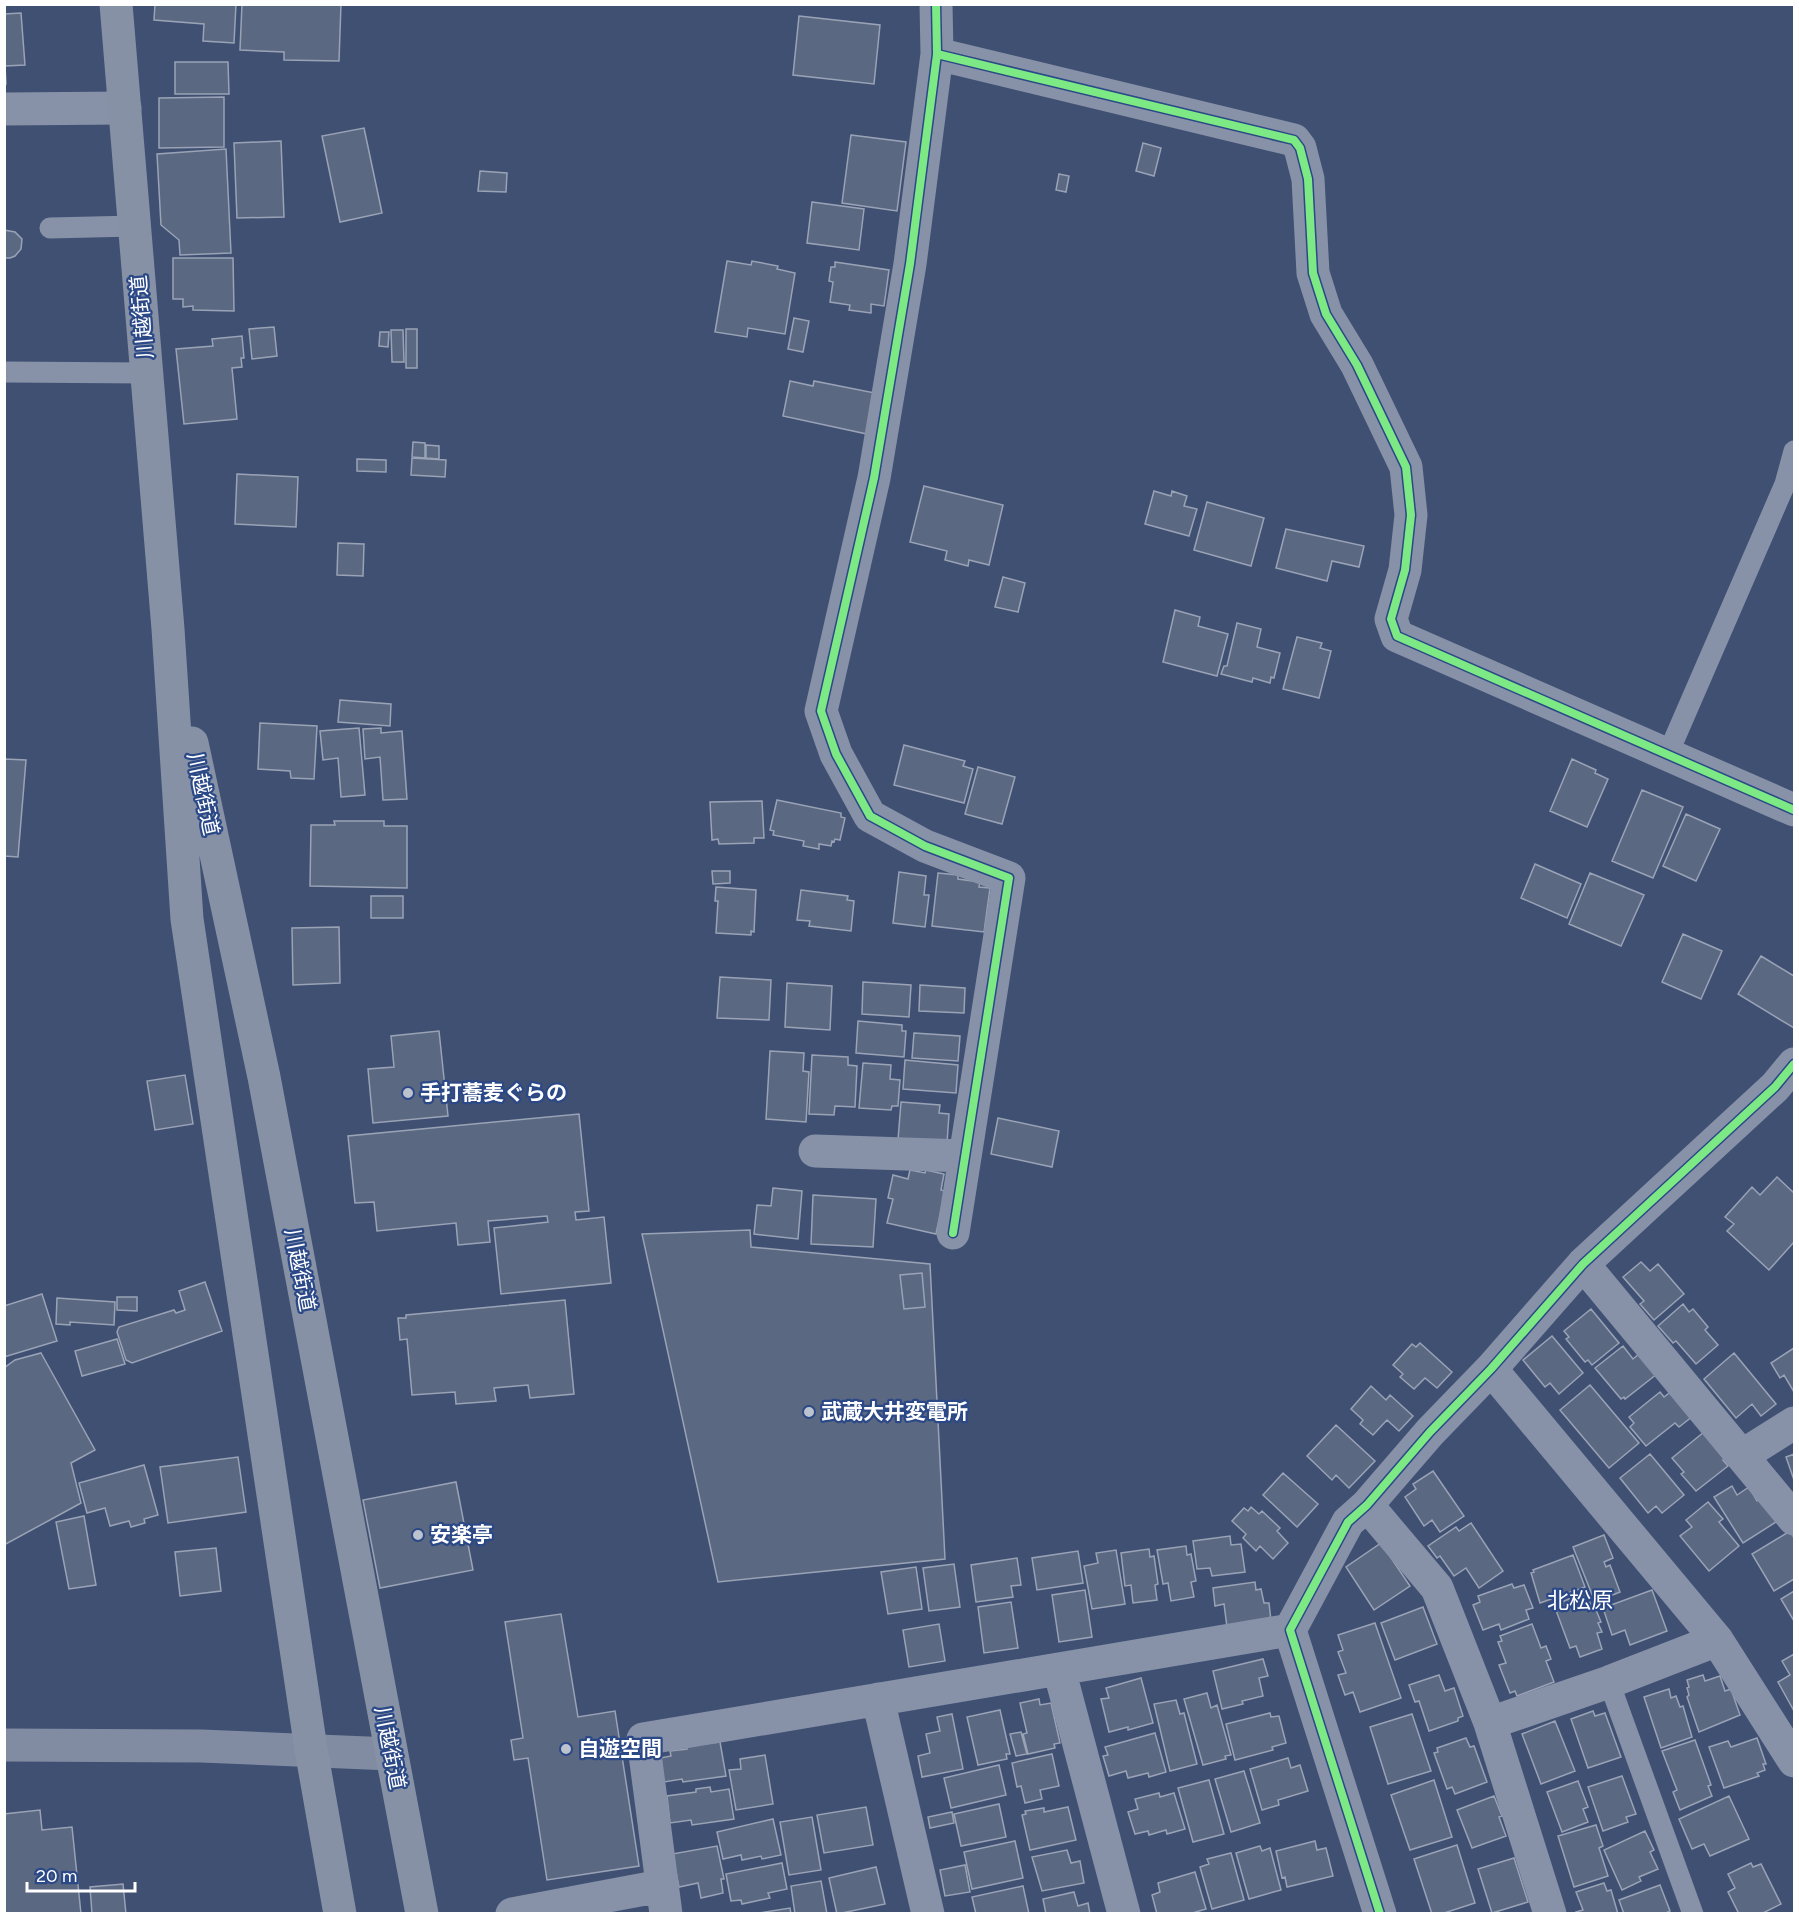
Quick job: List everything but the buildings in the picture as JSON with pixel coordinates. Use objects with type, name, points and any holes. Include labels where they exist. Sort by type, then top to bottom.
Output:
[{"type":"highway","name":"川越街道","points":[[116,4],[168,630],[187,919],[311,1749],[340,1914]]},
{"type":"highway","name":"川越街道","points":[[168,630],[264,1077],[422,1914]]},
{"type":"street","points":[[936,4],[937,54],[910,264],[874,478],[820,711],[836,754],[870,816],[925,846],[1010,878],[952,1233]]},
{"type":"street","points":[[937,54],[1294,140],[1300,148],[1308,179],[1313,273],[1326,314],[1357,365],[1406,467],[1411,516],[1405,570],[1391,619],[1397,636],[1794,810]]},
{"type":"street","points":[[4,109],[125,108]]},
{"type":"street","points":[[1380,1914],[1290,1630],[1348,1522],[1367,1505],[1430,1432],[1491,1369],[1583,1264],[1775,1087],[1794,1064]]},
{"type":"street","points":[[815,1151],[965,1156]]},
{"type":"street","points":[[1583,1264],[1794,1519]]},
{"type":"street","points":[[1491,1369],[1718,1640],[1794,1761]]},
{"type":"street","points":[[1743,1455],[1794,1423]]},
{"type":"street","points":[[1367,1505],[1437,1588],[1490,1723],[1551,1914]]},
{"type":"street","points":[[512,1914],[664,1900],[643,1739],[1290,1630]]},
{"type":"street","points":[[1490,1723],[1609,1682],[1718,1640]]},
{"type":"street","points":[[1059,1669],[1124,1914]]},
{"type":"street","points":[[878,1699],[928,1914]]},
{"type":"street","points":[[4,1745],[201,1746],[391,1754]]},
{"type":"lane","points":[[50,228],[135,226]]},
{"type":"lane","points":[[4,372],[147,373]]},
{"type":"lane","points":[[1667,756],[1785,484],[1794,451]]},
{"type":"lane","points":[[1609,1682],[1693,1914]]},
{"type":"cycle path","points":[[936,4],[937,54],[910,264],[874,478],[821,711],[836,754],[870,816],[925,846],[1009,878],[953,1233]]},
{"type":"cycle path","points":[[937,54],[1294,140],[1300,148],[1308,179],[1313,273],[1326,314],[1357,365],[1406,467],[1411,515],[1405,570],[1391,619],[1397,636],[1794,810]]},
{"type":"cycle path","points":[[1380,1914],[1290,1630],[1348,1522],[1367,1505],[1430,1432],[1491,1369],[1583,1264],[1775,1087],[1794,1064]]},
{"type":"place","name":"手打蕎麦ぐらの","points":[[408,1093]]},
{"type":"place","name":"武蔵大井変電所","points":[[809,1412]]},
{"type":"place","name":"安楽亭","points":[[418,1535]]},
{"type":"place","name":"自遊空間","points":[[566,1749]]},
{"type":"district","name":"北松原","points":[[1580,1600]]}]
